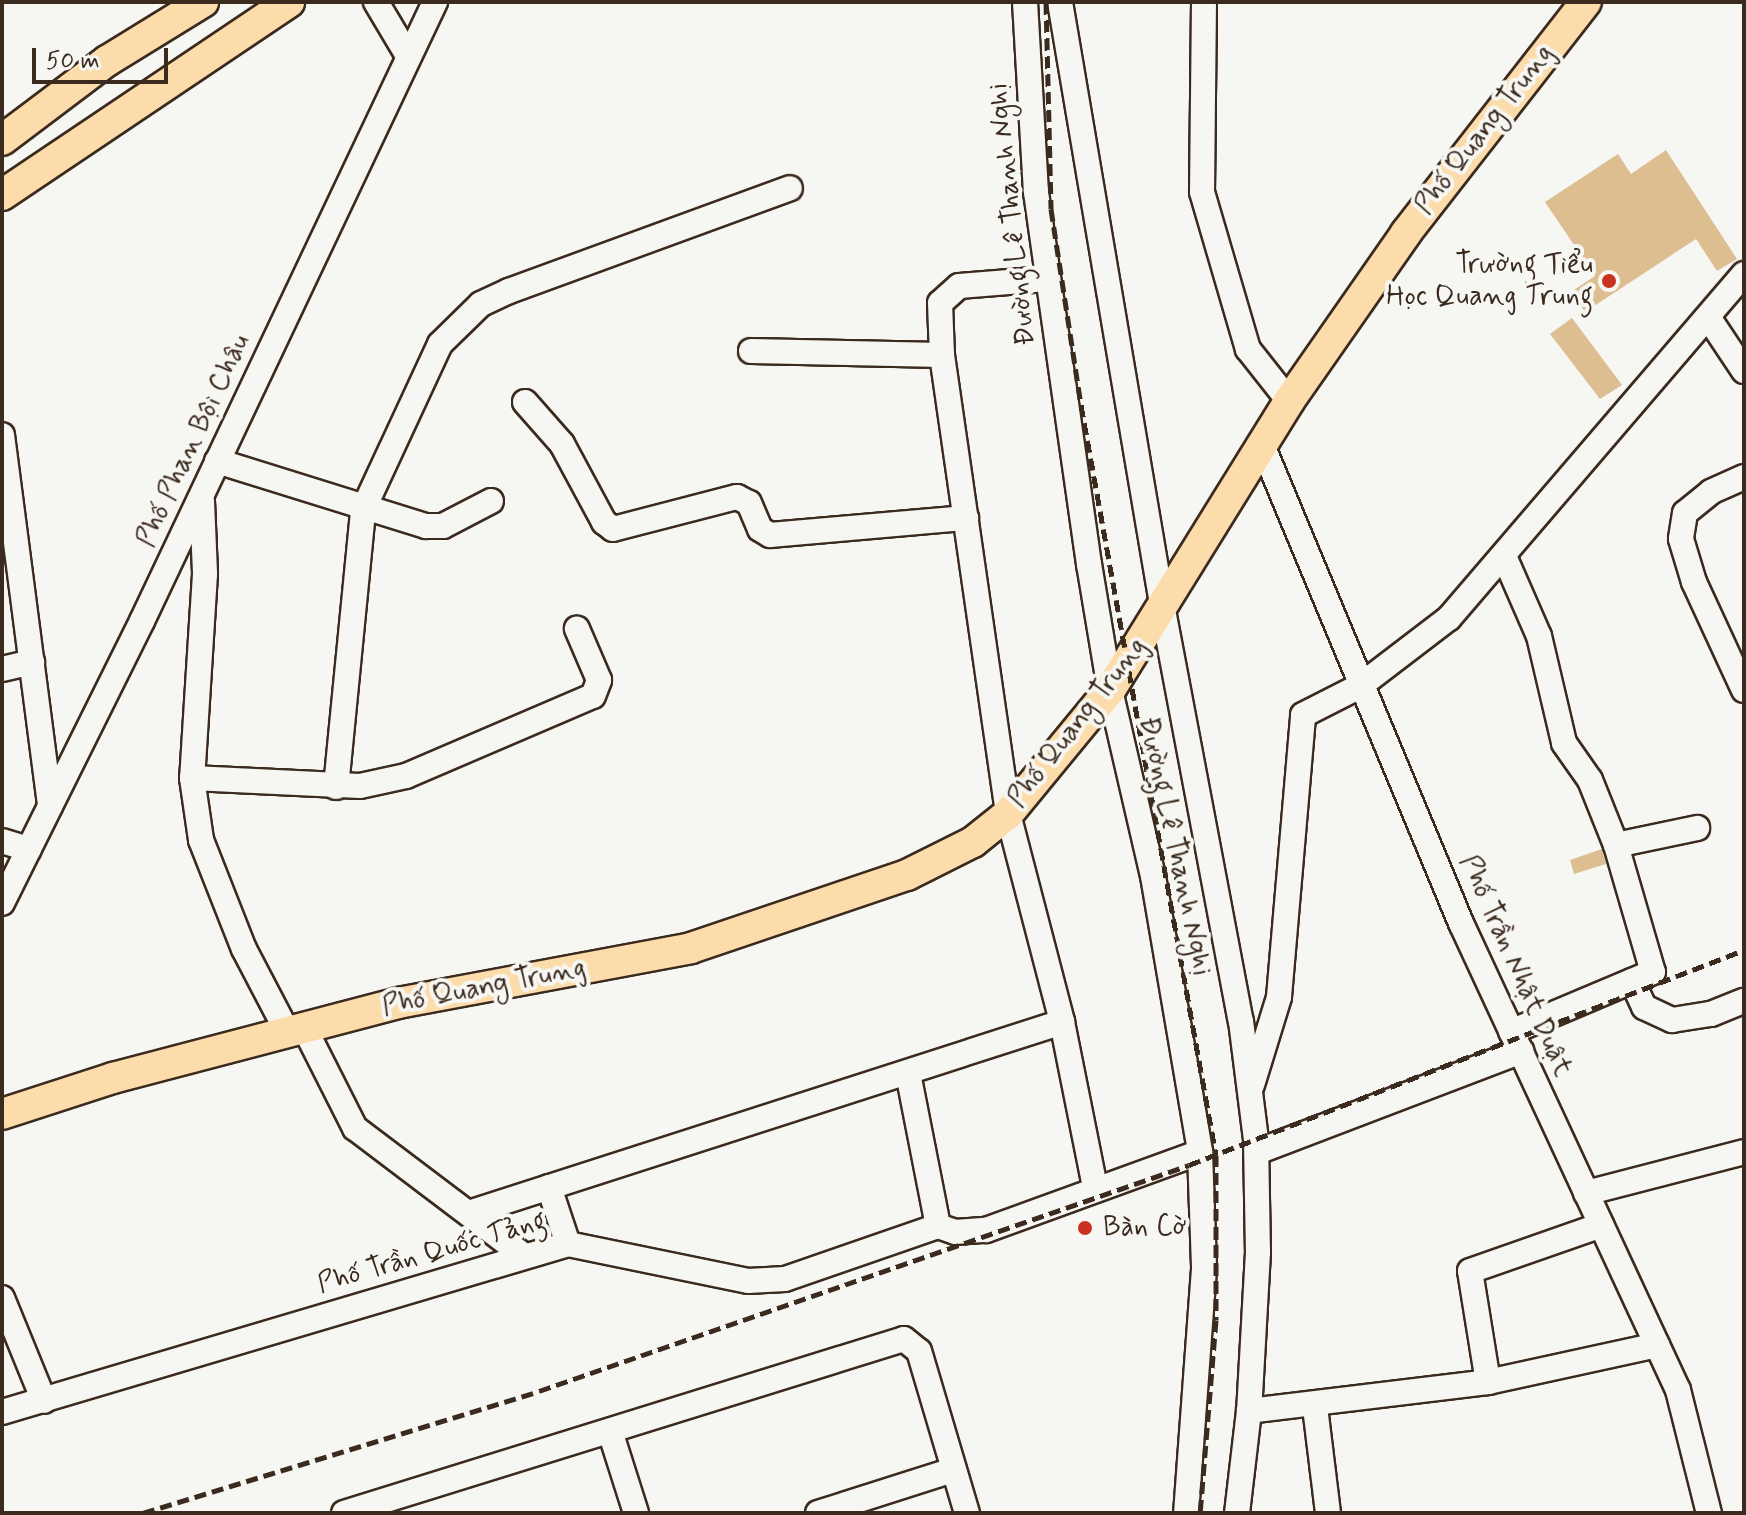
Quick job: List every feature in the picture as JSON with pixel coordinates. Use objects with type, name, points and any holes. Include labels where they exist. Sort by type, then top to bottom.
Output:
[{"type":"main road","points":[[2,140],[83,80],[203,2]]},
{"type":"main road","points":[[2,195],[289,2]]},
{"type":"main road","name":"Phố Quang Trung","points":[[2,1114],[113,1078],[398,1003],[691,948],[907,875],[973,842],[1008,814],[1110,690],[1163,610],[1289,401],[1406,233],[1586,2]]},
{"type":"main road","points":[[83,80],[116,116]]},
{"type":"street","points":[[376,2],[408,56]]},
{"type":"street","name":"Phố Phan Bội Châu","points":[[2,903],[202,495],[435,2]]},
{"type":"street","name":"Đường Lê Thanh Nghị","points":[[1025,2],[1036,192],[1046,279],[1110,690],[1153,876],[1200,1152],[1204,1269],[1186,1513]]},
{"type":"street","points":[[1060,2],[1163,610],[1250,1089],[1257,1152],[1249,1411],[1237,1513]]},
{"type":"street","points":[[1204,2],[1202,192],[1248,349],[1289,401]]},
{"type":"street","points":[[336,787],[363,510],[426,367],[457,323],[481,304],[790,188]]},
{"type":"street","points":[[1250,1089],[1279,997],[1299,723],[1310,708],[1360,686],[1449,618],[1744,274]]},
{"type":"street","points":[[1046,279],[959,286],[945,293],[940,303],[942,355],[1008,814],[1062,1022],[1095,1187]]},
{"type":"street","points":[[1708,317],[1744,371]]},
{"type":"street","points":[[751,351],[942,355]]},
{"type":"street","points":[[525,402],[562,444],[604,522],[613,529],[737,497],[749,503],[760,529],[770,535],[966,518]]},
{"type":"street","points":[[2,435],[50,806]]},
{"type":"street","name":"Phố Trần Nhật Duật","points":[[1262,445],[1360,686],[1516,1042],[1678,1390],[1709,1513]]},
{"type":"street","points":[[217,461],[363,510],[443,526],[491,501]]},
{"type":"street","points":[[1744,477],[1711,492],[1685,513],[1681,539],[1694,582],[1744,690]]},
{"type":"street","points":[[202,495],[205,574],[192,778],[215,884],[296,1031],[355,1128],[472,1212],[524,1256]]},
{"type":"street","points":[[1257,1152],[1516,1042],[1653,972],[1616,845],[1590,780],[1564,743],[1539,636],[1504,556]]},
{"type":"street","points":[[192,778],[336,787],[406,776],[593,696],[599,680],[577,629]]},
{"type":"street","points":[[2,669],[32,662]]},
{"type":"street","points":[[1616,845],[1697,828]]},
{"type":"street","points":[[2,841],[29,849]]},
{"type":"street","points":[[1632,981],[1644,1007],[1672,1020],[1711,1014],[1744,1001]]},
{"type":"street","points":[[472,1212],[1062,1022]]},
{"type":"street","points":[[908,1073],[938,1226]]},
{"type":"street","name":"Phố Trần Quốc Tảng","points":[[2,1412],[568,1244],[767,1281],[938,1226],[955,1232],[986,1230],[1095,1187],[1200,1152]]},
{"type":"street","points":[[1586,1193],[1744,1152]]},
{"type":"street","points":[[549,1187],[568,1244]]},
{"type":"street","points":[[1488,1382],[1470,1271],[1601,1225]]},
{"type":"street","points":[[2,1298],[44,1401]]},
{"type":"street","points":[[344,1513],[904,1339],[919,1351],[967,1513]]},
{"type":"street","points":[[1249,1411],[1315,1407],[1488,1382],[1657,1345]]},
{"type":"street","points":[[1315,1407],[1328,1513]]},
{"type":"street","points":[[610,1431],[636,1513]]},
{"type":"street","points":[[818,1513],[953,1470]]},
{"type":"building","name":"Trường Tiểu Học Quang Trung","points":[[1666,150],[1737,259],[1717,271],[1696,239],[1585,312],[1571,292],[1595,276],[1545,202],[1618,154],[1631,174]]},
{"type":"building","points":[[1572,318],[1622,385],[1600,399],[1550,334]]},
{"type":"building","points":[[1602,849],[1606,864],[1574,874],[1570,860]]},
{"type":"railway","points":[[1046,2],[1051,209],[1081,405],[1216,1155],[1216,1320],[1200,1513]]},
{"type":"railway","points":[[143,1513],[539,1391],[1189,1165],[1744,950]]},
{"type":"place","name":"Trường Tiểu Học Quang Trung","points":[[1609,281]]},
{"type":"place","name":"Bàn Cờ","points":[[1085,1228]]}]
